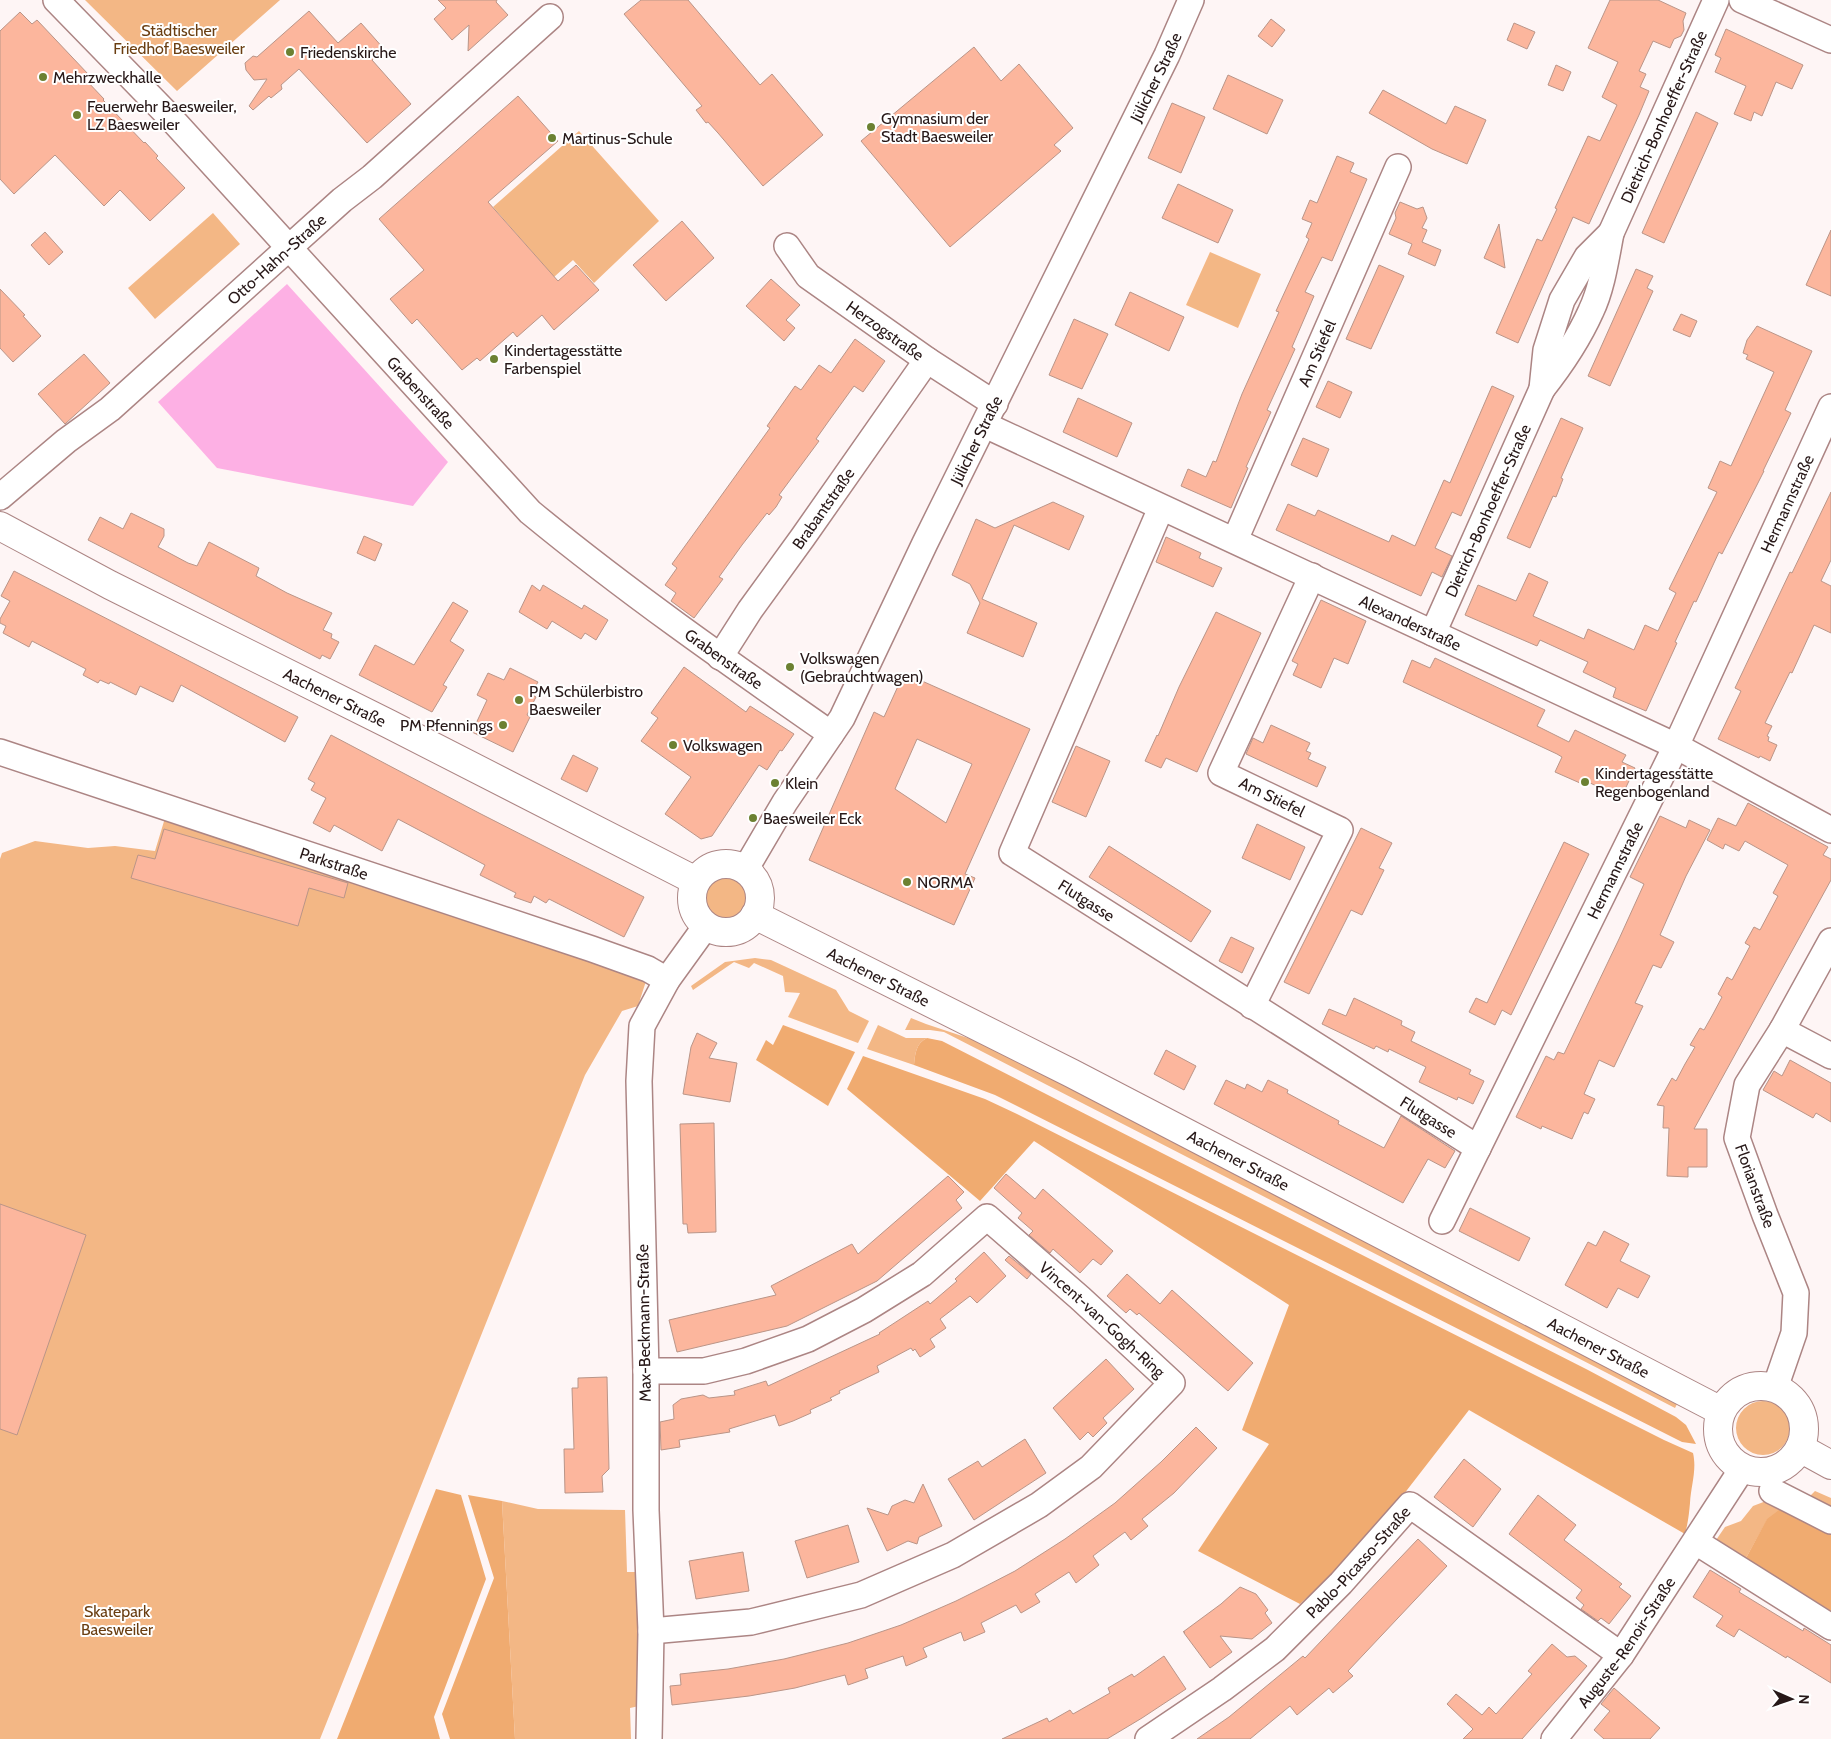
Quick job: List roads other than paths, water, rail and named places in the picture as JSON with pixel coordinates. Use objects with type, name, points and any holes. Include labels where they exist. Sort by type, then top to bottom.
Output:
[{"type":"main road","name":"Aachener Straße","points":[[0,526],[110,586],[388,724],[696,881]]},
{"type":"main road","points":[[724,864],[735,865],[745,870],[757,886],[759,905],[755,914],[748,923],[738,929],[727,932],[706,926],[697,917],[692,905],[692,893],[696,881],[704,872],[724,864]]},
{"type":"main road","name":"Aachener Straße","points":[[755,914],[1071,1073],[1721,1411]]},
{"type":"main road","points":[[1760,1386],[1775,1388],[1788,1395],[1798,1406],[1803,1420],[1804,1434],[1800,1448],[1792,1459],[1781,1468],[1769,1472],[1755,1472],[1742,1469],[1728,1459],[1720,1444],[1717,1427],[1721,1411],[1730,1398],[1744,1389],[1760,1386]]},
{"type":"main road","points":[[1800,1448],[1831,1465]]},
{"type":"street","name":"Grabenstraße","points":[[56,0],[168,115],[530,512],[577,550],[720,657],[831,734]]},
{"type":"street","name":"Jülicher Straße","points":[[745,870],[846,709],[925,543],[1167,55],[1191,0]]},
{"type":"street","name":"Dietrich-Bonhoeffer-Straße","points":[[1434,634],[1542,389],[1565,360],[1592,310],[1604,268],[1611,233],[1716,0]]},
{"type":"street","points":[[1742,0],[1831,40]]},
{"type":"street","name":"Otto-Hahn-Straße","points":[[0,497],[66,441],[110,409],[550,17]]},
{"type":"street","name":"Am Stiefel","points":[[1235,540],[1398,167]]},
{"type":"street","name":"Herzogstraße","points":[[787,246],[808,276],[927,360],[990,415]]},
{"type":"street","name":"Brabantstraße","points":[[720,657],[750,610],[927,360]]},
{"type":"street","name":"Hermannstraße","points":[[1442,1221],[1676,746],[1831,407]]},
{"type":"street","name":"Alexanderstraße","points":[[990,415],[1161,508],[1235,540],[1676,746],[1831,830]]},
{"type":"street","name":"Flutgasse","points":[[1161,508],[1012,853],[1478,1148]]},
{"type":"street","name":"Am Stiefel","points":[[1252,1006],[1340,830],[1221,773],[1312,576]]},
{"type":"street","name":"Parkstraße","points":[[0,752],[592,949],[648,969],[667,980]]},
{"type":"street","name":"Max-Beckmann-Straße","points":[[649,1739],[651,1631],[646,1510],[646,1371],[639,1081],[642,1026],[667,980],[706,926]]},
{"type":"street","name":"Florianstraße","points":[[1775,1388],[1794,1333],[1796,1293],[1765,1215],[1738,1138],[1747,1085],[1782,1030],[1831,941]]},
{"type":"street","points":[[1782,1030],[1831,1056]]},
{"type":"street","name":"Vincent-van-Gogh-Ring","points":[[646,1371],[704,1371],[746,1362],[808,1339],[864,1310],[922,1274],[987,1218],[1080,1298],[1172,1383],[1091,1468],[1039,1505],[953,1555],[861,1595],[751,1622],[651,1631]]},
{"type":"street","name":"Auguste-Renoir-Straße","points":[[1566,1735],[1696,1542],[1742,1469]]},
{"type":"street","points":[[1772,1491],[1831,1521]]},
{"type":"street","name":"Pablo-Picasso-Straße","points":[[1148,1739],[1222,1689],[1275,1649],[1341,1583],[1410,1505],[1621,1655]]},
{"type":"street","points":[[1696,1542],[1831,1627]]},
{"type":"place","name":"Friedenskirche","points":[[290,52]]},
{"type":"place","name":"Mehrzweckhalle","points":[[43,77]]},
{"type":"place","name":"Feuerwehr Baesweiler, LZ Baesweiler","points":[[77,115]]},
{"type":"place","name":"Gymnasium der Stadt Baesweiler","points":[[871,127]]},
{"type":"place","name":"Martinus-Schule","points":[[552,138]]},
{"type":"place","name":"Kindertagesstätte Farbenspiel","points":[[494,359]]},
{"type":"place","name":"Volkswagen (Gebrauchtwagen)","points":[[790,667]]},
{"type":"place","name":"PM Schülerbistro Baesweiler","points":[[519,700]]},
{"type":"place","name":"PM Pfennings","points":[[503,725]]},
{"type":"place","name":"Volkswagen","points":[[673,745]]},
{"type":"place","name":"Kindertagesstätte Regenbogenland","points":[[1585,782]]},
{"type":"place","name":"Klein","points":[[775,783]]},
{"type":"place","name":"Baesweiler Eck","points":[[753,818]]},
{"type":"place","name":"NORMA","points":[[907,882]]},
{"type":"park label","name":"Städtischer Friedhof Baesweiler","points":[[179,39]]},
{"type":"park label","name":"Skatepark Baesweiler","points":[[117,1620]]}]
